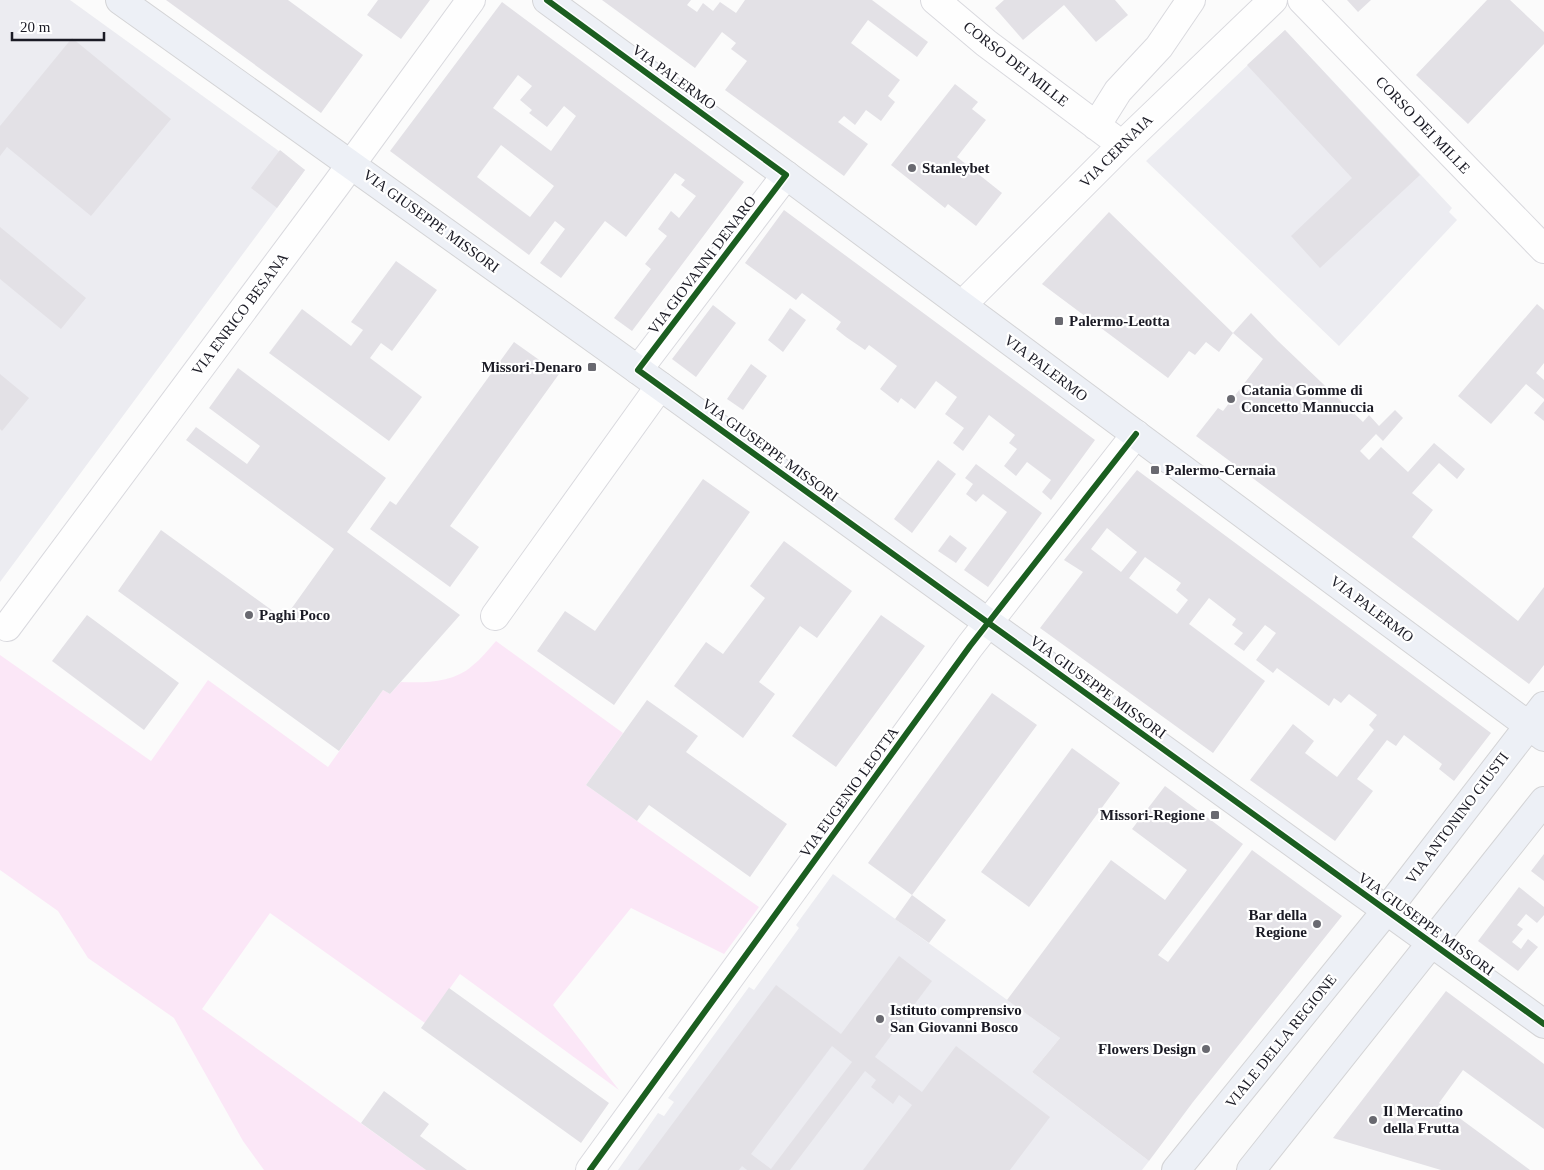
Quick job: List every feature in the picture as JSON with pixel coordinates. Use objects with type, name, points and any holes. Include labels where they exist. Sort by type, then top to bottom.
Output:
[{"type":"main road","name":"VIA GIUSEPPE MISSORI","points":[[120,0],[352,164],[1544,1024]]},
{"type":"main road","name":"VIA PALERMO","points":[[548,0],[1136,434],[1539,723]]},
{"type":"main road","name":"VIA ANTONINO GIUSTI","points":[[1386,911],[1539,723]]},
{"type":"main road","points":[[1251,1170],[1544,801]]},
{"type":"main road","name":"VIALE DELLA REGIONE","points":[[1176,1170],[1386,911]]},
{"type":"street","name":"VIA ENRICO BESANA","points":[[6,626],[352,164],[471,0]]},
{"type":"street","name":"CORSO DEI MILLE","points":[[935,0],[986,43],[1122,145]]},
{"type":"street","points":[[1096,126],[1118,91],[1159,47],[1191,0]]},
{"type":"street","name":"VIA CERNAIA","points":[[962,305],[1122,145],[1273,0]]},
{"type":"street","name":"CORSO DEI MILLE","points":[[1302,0],[1544,250]]},
{"type":"street","name":"VIA GIOVANNI DENARO","points":[[638,370],[786,175]]},
{"type":"street","points":[[495,616],[660,386]]},
{"type":"street","name":"VIA EUGENIO LEOTTA","points":[[590,1170],[988,622],[1136,434]]},
{"type":"shaded area","points":[[0,0],[70,0],[305,170],[0,582]]},
{"type":"shaded area","points":[[1285,30],[1452,208],[1449,212],[1457,220],[1339,346],[1146,161]]},
{"type":"shaded area","points":[[496,641],[623,733],[586,785],[759,907],[724,954],[631,908],[553,1005],[619,1090],[460,974],[425,1023],[270,913],[202,1009],[426,1170],[264,1170],[243,1141],[174,1018],[88,958],[58,911],[0,870],[0,655],[151,761],[208,680],[328,767],[383,690],[390,694],[401,682],[429,682],[456,676],[475,663]]},
{"type":"shaded area","name":"Istituto comprensivo San Giovanni Bosco","points":[[833,874],[1060,1038],[1032,1072],[1149,1161],[1142,1170],[618,1170],[658,1113],[664,1116],[674,1102],[668,1098],[749,987],[754,990],[799,928],[796,925]]},
{"type":"building","points":[[166,0],[288,0],[363,55],[321,113]]},
{"type":"building","points":[[378,0],[430,0],[401,39],[367,15]]},
{"type":"building","points":[[602,0],[691,0],[687,5],[697,12],[703,3],[713,11],[720,2],[736,13],[745,0],[872,0],[928,42],[917,57],[868,20],[851,43],[900,80],[888,96],[895,102],[881,121],[866,110],[855,125],[844,116],[838,122],[868,144],[844,176],[725,90],[747,61],[731,49],[736,43],[722,32],[695,68]]},
{"type":"building","points":[[1004,0],[1115,0],[1128,15],[1096,42],[1064,5],[1023,40],[995,8]]},
{"type":"building","points":[[1347,0],[1371,0],[1358,12]]},
{"type":"building","points":[[1487,0],[1510,0],[1544,32],[1544,44],[1468,124],[1416,75]]},
{"type":"building","points":[[502,2],[744,182],[632,331],[614,318],[651,269],[645,264],[667,236],[658,229],[671,211],[679,218],[696,196],[681,185],[685,180],[675,173],[626,237],[605,221],[561,278],[540,263],[565,229],[555,221],[529,255],[390,151]],"holes":[[[518,75],[532,86],[520,100],[532,110],[529,113],[547,127],[564,106],[576,116],[551,151],[493,108]],[[501,145],[554,186],[530,217],[477,177]]]},
{"type":"building","points":[[1285,30],[1420,175],[1320,268],[1291,236],[1352,178],[1247,65]]},
{"type":"building","points":[[72,38],[171,119],[91,216],[7,147],[0,156],[0,126]]},
{"type":"building","points":[[955,84],[978,102],[972,109],[986,120],[957,157],[1002,193],[976,226],[948,204],[945,208],[891,165]]},
{"type":"building","points":[[280,150],[305,170],[277,208],[251,188]]},
{"type":"building","points":[[784,210],[1095,440],[1051,500],[1042,492],[1051,480],[1027,462],[1016,476],[1004,466],[1017,449],[1009,443],[1015,435],[989,415],[963,451],[953,443],[964,428],[945,414],[957,397],[936,381],[915,409],[901,398],[898,403],[880,389],[897,366],[869,345],[865,350],[846,337],[836,329],[841,322],[802,293],[796,300],[745,263]]},
{"type":"building","points":[[1109,212],[1233,333],[1219,352],[1206,342],[1195,355],[1189,351],[1168,378],[1042,284]]},
{"type":"building","points":[[0,227],[86,298],[61,329],[0,279]]},
{"type":"building","points":[[396,261],[437,290],[392,351],[381,343],[370,358],[422,397],[389,441],[269,353],[302,309],[351,346],[363,330],[351,322]]},
{"type":"building","points":[[1537,304],[1544,310],[1544,363],[1536,373],[1544,380],[1544,399],[1526,384],[1491,424],[1458,396]]},
{"type":"building","points":[[713,305],[736,323],[696,377],[672,359]]},
{"type":"building","points":[[790,308],[806,320],[783,352],[768,340]]},
{"type":"building","points":[[1251,313],[1363,422],[1369,415],[1379,426],[1395,410],[1403,418],[1383,441],[1376,434],[1360,451],[1369,460],[1381,447],[1408,472],[1434,443],[1465,469],[1457,479],[1439,463],[1412,493],[1433,510],[1412,537],[1518,621],[1544,587],[1544,665],[1529,684],[1196,436],[1218,408],[1223,411],[1263,359],[1233,333]]},
{"type":"building","points":[[514,342],[559,374],[450,526],[479,547],[450,587],[370,529],[390,501],[396,505]]},
{"type":"building","points":[[751,364],[767,376],[743,410],[727,399]]},
{"type":"building","points":[[238,368],[386,478],[347,532],[460,615],[390,694],[383,690],[339,751],[118,591],[161,530],[284,619],[334,549],[186,440],[196,427],[247,464],[260,446],[209,408]]},
{"type":"building","points":[[0,374],[29,398],[2,431],[0,429]]},
{"type":"building","points":[[1544,401],[1544,421],[1534,413]]},
{"type":"building","points":[[938,460],[956,474],[912,533],[894,519]]},
{"type":"building","points":[[976,464],[1042,513],[988,587],[964,570],[1007,512],[983,494],[976,502],[966,494],[973,484],[965,478]]},
{"type":"building","points":[[1137,470],[1491,733],[1454,781],[1439,769],[1442,764],[1404,735],[1396,746],[1387,740],[1357,779],[1373,791],[1335,841],[1250,780],[1293,724],[1314,741],[1305,753],[1337,777],[1374,730],[1369,725],[1377,715],[1349,694],[1341,703],[1334,698],[1329,706],[1277,668],[1273,673],[1256,660],[1276,633],[1265,625],[1244,651],[1234,644],[1243,633],[1232,625],[1236,619],[1209,598],[1189,624],[1265,681],[1213,753],[1040,628],[1083,572],[1064,560]],"holes":[[[1107,528],[1137,552],[1121,572],[1091,549]],[[1145,557],[1181,583],[1176,590],[1188,600],[1177,614],[1129,578]]]},
{"type":"building","points":[[703,479],[750,512],[614,705],[537,651],[565,611],[595,631]]},
{"type":"building","points":[[950,535],[967,548],[956,563],[938,551]]},
{"type":"building","points":[[784,541],[852,591],[817,638],[800,626],[759,682],[775,694],[743,738],[674,686],[706,642],[723,654],[765,598],[750,586]]},
{"type":"building","points":[[87,615],[179,683],[144,730],[52,661]]},
{"type":"building","points":[[881,615],[925,646],[836,767],[792,736]]},
{"type":"building","points":[[992,693],[1037,725],[912,895],[868,863]]},
{"type":"building","points":[[647,700],[698,736],[686,752],[787,824],[750,877],[649,805],[637,821],[586,785]]},
{"type":"building","points":[[1072,748],[1120,783],[1029,907],[981,872]]},
{"type":"building","points":[[1165,786],[1243,844],[1158,955],[1168,962],[1252,850],[1342,916],[1193,1102],[1149,1161],[1032,1072],[1060,1038],[1007,1000],[1111,860],[1165,900],[1187,870],[1132,829]]},
{"type":"building","points":[[1544,854],[1544,881],[1531,871]]},
{"type":"building","points":[[1519,887],[1544,907],[1544,915],[1537,923],[1526,914],[1517,925],[1523,929],[1512,942],[1521,949],[1528,939],[1538,947],[1518,971],[1478,941]]},
{"type":"building","points":[[912,895],[946,920],[929,943],[895,919]]},
{"type":"building","points":[[899,956],[932,981],[875,1057],[922,1092],[956,1046],[1050,1117],[1010,1170],[863,1170],[912,1105],[899,1095],[893,1104],[871,1087],[876,1080],[865,1071],[790,1170],[747,1170],[742,1166],[739,1170],[638,1170],[776,985],[841,1034]],"holes":[[[832,1046],[852,1062],[771,1169],[751,1154]]]},
{"type":"building","points":[[449,988],[609,1103],[581,1143],[421,1028]]},
{"type":"building","points":[[1446,991],[1544,1064],[1544,1129],[1463,1070],[1439,1103],[1530,1170],[1441,1170],[1333,1138]]},
{"type":"building","points":[[384,1091],[429,1124],[420,1136],[467,1170],[426,1170],[361,1123]]},
{"type":"cycle path","points":[[547,0],[786,175],[638,370],[1544,1024]]},
{"type":"cycle path","points":[[590,1170],[970,646],[1136,434]]},
{"type":"place","name":"Stanleybet","points":[[912,168]]},
{"type":"place","name":"Palermo-Leotta","points":[[1059,321]]},
{"type":"place","name":"Missori-Denaro","points":[[592,367]]},
{"type":"place","name":"Catania Gomme di Concetto Mannuccia","points":[[1231,399]]},
{"type":"place","name":"Palermo-Cernaia","points":[[1155,470]]},
{"type":"place","name":"Paghi Poco","points":[[249,615]]},
{"type":"place","name":"Missori-Regione","points":[[1215,815]]},
{"type":"place","name":"Bar della Regione","points":[[1317,924]]},
{"type":"place","name":"Istituto comprensivo San Giovanni Bosco","points":[[880,1019]]},
{"type":"place","name":"Flowers Design","points":[[1206,1049]]},
{"type":"place","name":"Il Mercatino della Frutta","points":[[1373,1120]]}]
